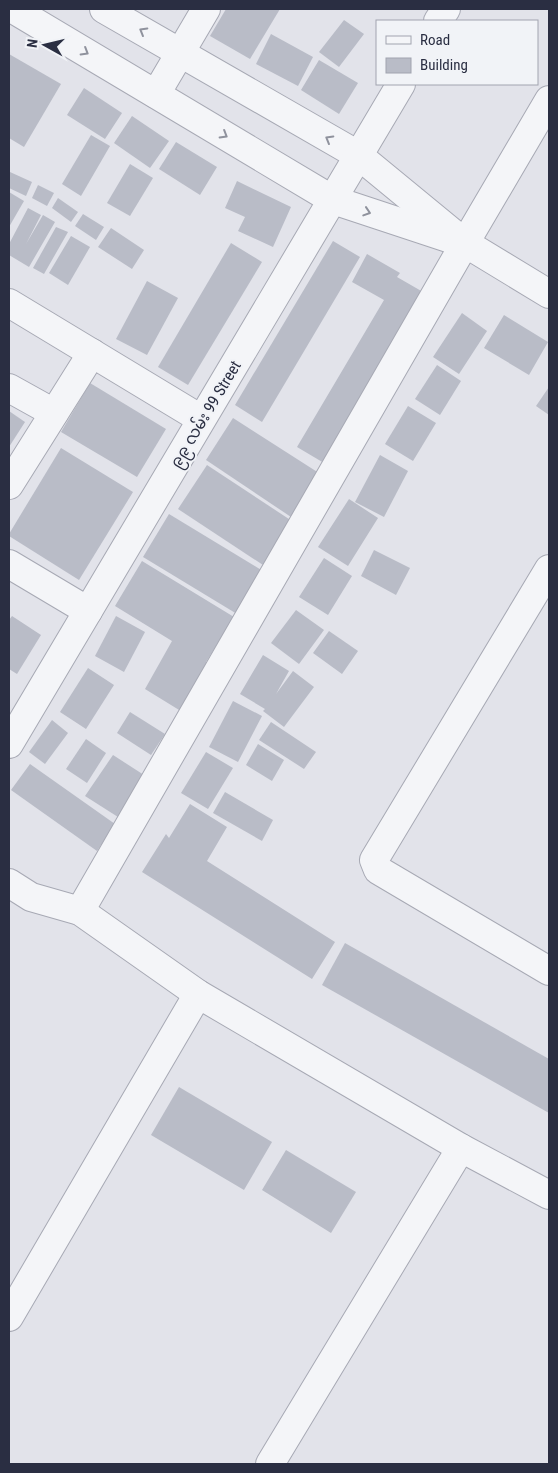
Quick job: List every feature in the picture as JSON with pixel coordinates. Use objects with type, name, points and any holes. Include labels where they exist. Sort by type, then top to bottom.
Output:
[{"type":"street","points":[[9,18],[14,9],[333,200],[464,243]]},
{"type":"street","points":[[104,9],[358,155],[464,243],[549,294]]},
{"type":"street","points":[[156,94],[206,9]]},
{"type":"street","points":[[439,20],[446,9]]},
{"type":"street","name":"၉၉ လမ်း 99 Street","points":[[9,744],[400,85]]},
{"type":"street","points":[[80,912],[464,243],[549,100]]},
{"type":"street","points":[[9,303],[202,419]]},
{"type":"street","points":[[9,485],[92,353]]},
{"type":"street","points":[[9,388],[54,413]]},
{"type":"street","points":[[9,564],[88,611]]},
{"type":"street","points":[[549,569],[374,860],[378,870],[549,971]]},
{"type":"street","points":[[9,883],[31,896],[80,912],[198,994],[461,1148],[549,1196]]},
{"type":"street","points":[[9,1317],[198,994]]},
{"type":"street","points":[[270,1464],[461,1148]]},
{"type":"building","points":[[226,9],[280,9],[250,59],[210,36]]},
{"type":"building","points":[[344,20],[364,34],[339,67],[319,52]]},
{"type":"building","points":[[271,34],[313,57],[298,86],[256,64]]},
{"type":"building","points":[[9,54],[61,84],[24,147],[9,138]]},
{"type":"building","points":[[319,60],[358,83],[339,114],[301,90]]},
{"type":"building","points":[[84,88],[122,113],[105,139],[67,115]]},
{"type":"building","points":[[132,116],[169,141],[150,168],[114,143]]},
{"type":"building","points":[[91,135],[110,146],[81,196],[62,184]]},
{"type":"building","points":[[176,142],[217,167],[200,195],[159,169]]},
{"type":"building","points":[[130,164],[153,178],[130,216],[107,203]]},
{"type":"building","points":[[10,172],[32,182],[26,196],[9,188]]},
{"type":"building","points":[[237,181],[291,207],[273,247],[238,231],[245,217],[225,208]]},
{"type":"building","points":[[38,185],[54,193],[47,206],[32,198]]},
{"type":"building","points":[[9,192],[24,201],[9,227]]},
{"type":"building","points":[[58,198],[78,212],[71,222],[52,208]]},
{"type":"building","points":[[28,208],[41,215],[26,244],[43,215],[55,222],[29,267],[9,255],[9,244]]},
{"type":"building","points":[[83,214],[104,227],[96,240],[75,226]]},
{"type":"building","points":[[56,227],[68,232],[44,274],[33,268]]},
{"type":"building","points":[[111,228],[144,250],[132,269],[98,247]]},
{"type":"building","points":[[71,236],[90,247],[68,285],[49,273]]},
{"type":"building","points":[[333,241],[360,257],[262,422],[235,405]]},
{"type":"building","points":[[231,243],[262,262],[188,385],[158,367]]},
{"type":"building","points":[[367,254],[400,273],[397,277],[423,292],[324,463],[297,447],[384,300],[352,282]]},
{"type":"building","points":[[147,281],[178,298],[147,355],[116,339]]},
{"type":"building","points":[[462,313],[487,331],[459,374],[433,357]]},
{"type":"building","points":[[504,315],[548,342],[529,375],[484,348]]},
{"type":"building","points":[[437,365],[461,381],[440,415],[415,399]]},
{"type":"building","points":[[90,383],[166,429],[137,477],[61,432]]},
{"type":"building","points":[[549,387],[549,415],[536,406]]},
{"type":"building","points":[[408,406],[436,423],[413,461],[385,444]]},
{"type":"building","points":[[9,411],[25,422],[9,447]]},
{"type":"building","points":[[233,418],[322,475],[294,519],[206,460]]},
{"type":"building","points":[[61,448],[133,492],[79,580],[9,536]]},
{"type":"building","points":[[380,455],[408,471],[384,517],[355,502]]},
{"type":"building","points":[[207,465],[298,525],[269,569],[178,509]]},
{"type":"building","points":[[349,499],[378,518],[348,566],[318,547]]},
{"type":"building","points":[[169,514],[263,571],[237,614],[143,557]]},
{"type":"building","points":[[374,550],[410,568],[396,595],[361,576]]},
{"type":"building","points":[[324,558],[352,576],[328,615],[299,597]]},
{"type":"building","points":[[142,561],[234,617],[206,662],[213,665],[184,713],[145,689],[172,641],[115,606]]},
{"type":"building","points":[[296,610],[324,630],[299,664],[271,643]]},
{"type":"building","points":[[12,616],[41,635],[17,674],[9,669],[9,620]]},
{"type":"building","points":[[116,616],[145,632],[124,672],[95,656]]},
{"type":"building","points":[[329,631],[358,651],[342,674],[313,653]]},
{"type":"building","points":[[263,655],[289,671],[276,694],[293,671],[314,687],[284,727],[263,711],[265,709],[240,694]]},
{"type":"building","points":[[88,668],[114,685],[86,729],[60,712]]},
{"type":"building","points":[[233,701],[262,716],[238,762],[209,747]]},
{"type":"building","points":[[130,712],[165,734],[151,755],[117,733]]},
{"type":"building","points":[[52,720],[68,733],[45,764],[29,752]]},
{"type":"building","points":[[271,722],[316,752],[304,769],[259,740]]},
{"type":"building","points":[[86,739],[106,753],[87,783],[66,769]]},
{"type":"building","points":[[258,744],[284,760],[272,781],[246,765]]},
{"type":"building","points":[[206,752],[233,768],[208,809],[181,793]]},
{"type":"building","points":[[113,755],[144,775],[118,817],[85,796]]},
{"type":"building","points":[[30,764],[115,824],[97,851],[11,790]]},
{"type":"building","points":[[225,792],[273,820],[262,841],[213,813]]},
{"type":"building","points":[[190,804],[227,827],[207,861],[335,942],[312,979],[142,872],[166,834],[169,838]]},
{"type":"building","points":[[345,943],[549,1059],[549,1113],[322,985]]},
{"type":"building","points":[[179,1087],[272,1142],[244,1190],[151,1135]]},
{"type":"building","points":[[286,1150],[356,1192],[331,1233],[262,1190]]}]
